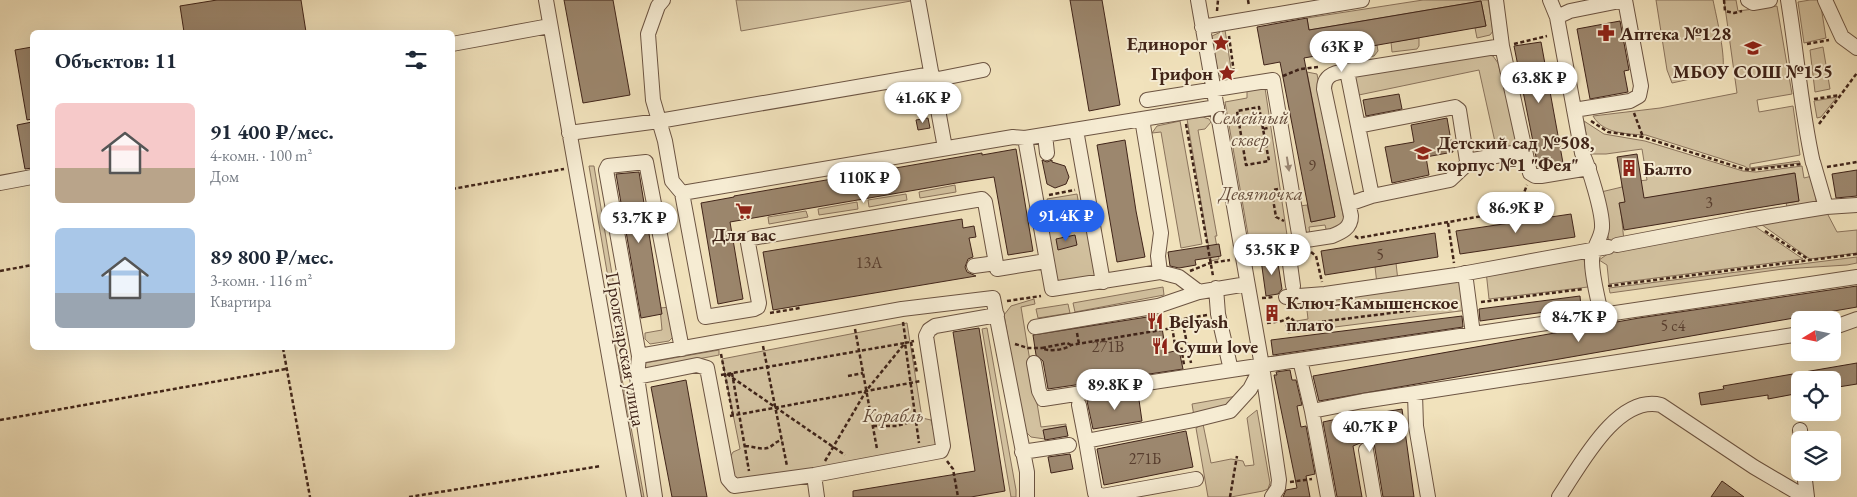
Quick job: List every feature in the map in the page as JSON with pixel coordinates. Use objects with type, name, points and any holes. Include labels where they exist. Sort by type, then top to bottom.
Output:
[{"type":"street","name":"Пролетарская улица","points":[[546,0],[574,167],[634,497]]},
{"type":"street","points":[[663,0],[658,6],[648,34],[652,100],[666,141],[672,181],[682,193],[705,317],[758,307],[759,303],[748,243],[752,238],[982,198],[985,202],[996,267],[999,269],[1046,261]]},
{"type":"street","points":[[918,0],[945,148]]},
{"type":"street","points":[[1198,0],[1217,108],[1236,255],[1247,284],[1262,366],[1275,493]]},
{"type":"street","points":[[1202,27],[1362,0]]},
{"type":"street","points":[[1496,0],[1502,46],[1524,151],[1531,174],[1541,176],[1589,168]]},
{"type":"street","points":[[1550,0],[1579,109],[1582,153],[1589,168],[1602,226],[1600,238],[1593,250],[1592,262],[1601,314]]},
{"type":"street","points":[[1556,17],[1570,11],[1625,0],[1641,86],[1638,96],[1630,101],[1579,109]]},
{"type":"street","points":[[1748,0],[1753,3],[1770,0]]},
{"type":"street","points":[[1788,0],[1796,46],[1802,101],[1814,165],[1826,207]]},
{"type":"street","points":[[1825,0],[1842,37],[1857,48]]},
{"type":"street","points":[[455,43],[544,27]]},
{"type":"street","points":[[1236,255],[1294,241],[1332,236],[1347,228],[1351,220],[1349,204],[1324,89],[1325,80],[1331,74],[1502,46]]},
{"type":"street","points":[[569,133],[659,121],[983,70]]},
{"type":"street","points":[[1347,71],[1372,196]]},
{"type":"street","points":[[1147,100],[1274,80],[1282,126],[1294,241],[1289,292],[1325,294],[1461,274],[1826,207],[1852,206],[1857,219]]},
{"type":"street","points":[[1349,204],[1372,196],[1450,180],[1466,165],[1467,161],[1459,110],[1455,106],[1358,126]]},
{"type":"street","points":[[682,193],[1013,136],[1025,138],[1217,108]]},
{"type":"street","points":[[1142,120],[1162,234],[1158,256],[1160,272]]},
{"type":"street","points":[[1076,130],[1103,282]]},
{"type":"street","points":[[1045,135],[1047,153]]},
{"type":"street","points":[[1025,138],[1052,289],[1160,272],[1179,276],[1199,292]]},
{"type":"street","points":[[1467,161],[1524,151]]},
{"type":"street","points":[[655,497],[637,377],[639,356],[606,170],[610,165],[646,162],[682,349]]},
{"type":"street","points":[[0,183],[30,177]]},
{"type":"street","points":[[974,266],[996,263]]},
{"type":"street","points":[[1461,274],[1473,334]]},
{"type":"street","points":[[1034,363],[1039,391],[1043,399],[1857,277]]},
{"type":"street","points":[[1035,327],[1158,306],[1199,292],[1247,284]]},
{"type":"street","points":[[1216,288],[1218,314],[1231,370]]},
{"type":"street","points":[[639,356],[902,309],[992,297],[996,309],[1026,472],[1027,497]]},
{"type":"street","points":[[637,377],[699,364],[707,368],[728,479],[732,485],[737,486],[814,475],[880,463],[941,451],[943,446],[925,380],[918,340],[935,326],[996,309]]},
{"type":"street","points":[[1841,325],[1857,319]]},
{"type":"street","points":[[1312,411],[1363,401],[1791,335]]},
{"type":"street","points":[[1300,360],[1312,411],[1328,497]]},
{"type":"street","points":[[1086,441],[1230,411],[1250,389],[1262,366]]},
{"type":"street","points":[[1415,394],[1416,426],[1428,497]]},
{"type":"street","points":[[1559,497],[1590,452],[1616,420],[1628,410],[1652,403],[1661,405],[1801,496],[1803,481]]},
{"type":"street","points":[[1079,405],[1095,492],[1102,496],[1196,479]]},
{"type":"street","points":[[1022,452],[1069,445]]},
{"type":"street","points":[[1366,450],[1374,497]]},
{"type":"street","points":[[814,475],[817,497]]},
{"type":"path","points":[[1724,0],[1725,11]]},
{"type":"path","points":[[1720,7],[1725,6]]},
{"type":"path","points":[[1226,22],[1236,86]]},
{"type":"path","points":[[1502,46],[1559,34]]},
{"type":"path","points":[[1796,46],[1842,37]]},
{"type":"path","points":[[1274,80],[1300,69],[1313,67],[1331,74]]},
{"type":"path","points":[[1809,136],[1857,73]]},
{"type":"path","points":[[1802,101],[1840,95]]},
{"type":"path","points":[[1630,101],[1643,137]]},
{"type":"path","points":[[1259,107],[1263,129],[1269,161],[1246,165],[1237,111],[1259,107]]},
{"type":"path","points":[[1579,109],[1600,128],[1615,134],[1643,137],[1744,169],[1857,162]]},
{"type":"path","points":[[1184,113],[1216,288]]},
{"type":"path","points":[[1263,129],[1282,126]]},
{"type":"path","points":[[455,188],[574,167]]},
{"type":"path","points":[[1347,228],[1358,238],[1505,212],[1522,198],[1531,174]]},
{"type":"path","points":[[1035,197],[1086,188]]},
{"type":"path","points":[[1748,220],[1810,260]]},
{"type":"path","points":[[1448,222],[1461,274]]},
{"type":"path","points":[[1294,241],[1316,256],[1325,294]]},
{"type":"path","points":[[1605,286],[1857,254]]},
{"type":"path","points":[[1179,276],[1195,268],[1236,255]]},
{"type":"path","points":[[0,271],[30,265]]},
{"type":"path","points":[[1478,302],[1585,288]]},
{"type":"path","points":[[996,309],[1048,295],[1052,289]]},
{"type":"path","points":[[1265,323],[1282,321],[1290,316],[1294,321],[1303,324],[1459,304]]},
{"type":"path","points":[[758,307],[762,314],[800,308],[799,306]]},
{"type":"path","points":[[1187,347],[1182,348],[1175,345],[1171,321],[1218,314]]},
{"type":"path","points":[[852,318],[880,463]]},
{"type":"path","points":[[1177,319],[1178,325],[1184,329],[1190,376]]},
{"type":"path","points":[[903,321],[910,383],[920,440],[920,444],[917,447]]},
{"type":"path","points":[[1001,340],[1028,348],[1042,348],[1173,328]]},
{"type":"path","points":[[760,335],[788,468],[779,469]]},
{"type":"path","points":[[710,377],[918,340],[925,380],[716,418]]},
{"type":"path","points":[[832,460],[824,462],[866,391],[906,343]]},
{"type":"path","points":[[1182,348],[1183,359],[1190,376]]},
{"type":"path","points":[[283,350],[310,497]]},
{"type":"path","points":[[722,357],[733,416]]},
{"type":"path","points":[[1183,359],[1189,358]]},
{"type":"path","points":[[0,420],[286,369]]},
{"type":"path","points":[[732,373],[744,446],[749,470],[752,473]]},
{"type":"path","points":[[848,376],[862,373]]},
{"type":"path","points":[[726,374],[849,458],[841,459]]},
{"type":"path","points":[[1363,401],[1369,443],[1366,450]]},
{"type":"path","points":[[873,426],[898,426],[916,420]]},
{"type":"path","points":[[744,446],[765,449],[771,447],[775,442],[782,440]]},
{"type":"path","points":[[941,451],[953,469],[958,497]]},
{"type":"path","points":[[1230,497],[1237,456]]},
{"type":"path","points":[[410,497],[601,466]]},
{"type":"path","points":[[1275,493],[1324,477]]},
{"type":"green space","points":[[736,0],[911,0],[911,1],[741,31]]},
{"type":"green space","points":[[1423,0],[1488,0],[1493,31],[1490,35],[1477,38],[1475,28],[1486,26],[1481,1],[1309,30],[1307,18]]},
{"type":"green space","points":[[1656,0],[1713,0],[1722,48],[1722,72],[1672,83],[1667,70]]},
{"type":"green space","points":[[1724,0],[1736,0],[1738,11],[1777,6],[1792,94],[1757,100],[1759,112],[1793,106],[1800,155],[1750,164],[1750,168],[1799,161],[1800,163],[1749,169],[1646,135],[1609,130],[1597,122],[1593,116],[1660,108],[1737,93]]},
{"type":"green space","points":[[1820,0],[1826,38],[1804,43],[1798,2]]},
{"type":"green space","points":[[1225,30],[1233,81],[1222,79],[1218,74],[1212,36]]},
{"type":"green space","points":[[1419,38],[1417,49],[1392,52],[1391,42]]},
{"type":"green space","points":[[1377,45],[1378,51],[1374,56],[1349,60],[1349,49]]},
{"type":"green space","points":[[1823,47],[1830,89],[1815,92],[1810,50]]},
{"type":"green space","points":[[1485,54],[1493,56],[1498,63],[1517,139],[1516,146],[1497,151],[1479,70],[1354,96],[1352,76]]},
{"type":"green space","points":[[1307,72],[1317,74],[1344,220],[1337,231],[1327,233],[1325,225],[1309,227],[1310,235],[1306,236],[1300,206],[1307,205],[1311,222],[1335,217]]},
{"type":"green space","points":[[1265,88],[1287,235],[1284,239],[1250,246],[1225,102],[1247,98],[1247,91]]},
{"type":"green space","points":[[1837,97],[1821,117],[1817,118],[1814,101]]},
{"type":"green space","points":[[1203,117],[1211,122],[1205,129],[1198,130],[1217,236],[1215,236],[1219,259],[1211,261],[1187,119]]},
{"type":"green space","points":[[1180,121],[1202,244],[1181,248],[1161,132],[1152,133],[1157,126]]},
{"type":"green space","points":[[1584,121],[1604,134],[1645,141],[1743,171],[1756,172],[1802,166],[1804,178],[1812,176],[1817,206],[1788,210],[1786,203],[1799,201],[1794,173],[1620,203],[1624,241],[1609,243],[1601,192],[1622,187],[1622,183],[1647,180],[1642,149],[1606,154],[1589,154]]},
{"type":"green space","points":[[589,166],[594,166],[624,346],[619,355],[609,356],[607,345],[619,342]]},
{"type":"green space","points":[[955,185],[956,192],[920,198],[919,192]]},
{"type":"green space","points":[[906,194],[907,200],[869,207],[868,200]]},
{"type":"green space","points":[[1077,194],[1082,223],[1087,223],[1096,273],[1093,278],[1060,284],[1056,279],[1048,226],[1051,225],[1047,199]]},
{"type":"green space","points":[[857,202],[858,209],[819,215],[818,209]]},
{"type":"green space","points":[[806,211],[808,217],[769,224],[768,217]]},
{"type":"green space","points":[[1826,211],[1837,232],[1857,230],[1857,253],[1810,259],[1758,222]]},
{"type":"green space","points":[[1753,225],[1803,259],[1609,284],[1607,265],[1599,260],[1612,251]]},
{"type":"green space","points":[[1857,257],[1857,263],[1847,265],[1783,269],[1610,293],[1609,288]]},
{"type":"green space","points":[[1574,258],[1584,259],[1588,287],[1489,299],[1486,271]]},
{"type":"green space","points":[[1396,263],[1398,281],[1377,284],[1375,267]]},
{"type":"green space","points":[[1464,278],[1468,310],[1288,333],[1285,323],[1308,319],[1306,302]]},
{"type":"green space","points":[[1163,287],[1164,295],[1075,312],[1073,303]]},
{"type":"green space","points":[[1034,299],[1035,304],[1021,307],[1041,427],[1066,424],[1066,426],[1044,430],[1045,439],[1031,437],[1024,430],[1004,315],[1011,306]]},
{"type":"green space","points":[[1068,304],[1070,313],[1038,318],[1036,309]]},
{"type":"green space","points":[[671,307],[673,337],[669,341],[650,344],[645,339],[645,333],[662,330],[660,308]]},
{"type":"green space","name":"Корабль","points":[[907,323],[922,418],[931,420],[937,445],[933,451],[738,482],[732,477],[728,461],[733,452],[740,449],[722,359]]},
{"type":"green space","points":[[987,328],[1016,497],[1011,497],[982,329]]},
{"type":"green space","points":[[719,350],[719,355],[645,369],[640,366],[645,363]]},
{"type":"green space","points":[[619,363],[644,497],[638,497],[612,364]]},
{"type":"green space","points":[[1237,396],[1230,405],[1194,416],[1192,404]]},
{"type":"green space","points":[[1257,410],[1270,483],[1268,489],[1231,497],[1208,497],[1196,428],[1203,424],[1211,463],[1231,459],[1243,461],[1245,466],[1254,465],[1247,418]]},
{"type":"building","points":[[217,0],[301,0],[306,30],[184,30],[180,6]]},
{"type":"building","points":[[564,0],[613,0],[630,95],[583,103]]},
{"type":"building","points":[[1070,0],[1102,0],[1120,105],[1089,111]]},
{"type":"building","points":[[1481,1],[1486,26],[1304,58],[1335,217],[1311,222],[1280,62],[1264,65],[1257,27],[1307,18],[1309,30]]},
{"type":"building","points":[[1620,21],[1629,70],[1624,71],[1628,92],[1590,99],[1577,29]]},
{"type":"building","points":[[1541,42],[1563,163],[1538,167],[1514,46]]},
{"type":"building","points":[[30,47],[30,119],[27,120],[15,50]]},
{"type":"building","points":[[1399,94],[1402,109],[1366,116],[1363,100]]},
{"type":"building","points":[[928,118],[930,128],[918,130],[916,120]]},
{"type":"building","name":"Детский сад №508, корпус №1 \"Фея\"","points":[[1447,118],[1453,152],[1426,157],[1429,175],[1392,183],[1385,147],[1414,142],[1411,125]]},
{"type":"building","points":[[30,122],[30,168],[25,169],[17,125]]},
{"type":"building","points":[[1125,140],[1145,257],[1117,262],[1097,145]]},
{"type":"building","points":[[1016,149],[1033,251],[1008,255],[994,177],[962,182],[730,222],[743,299],[718,304],[701,203],[982,153],[982,155]]},
{"type":"building","points":[[1637,154],[1644,198],[1795,173],[1799,201],[1624,230],[1619,203],[1625,202],[1617,157]]},
{"type":"building","points":[[1042,160],[1047,162],[1052,160],[1052,162],[1065,166],[1069,177],[1066,184],[1055,188],[1047,184]]},
{"type":"building","points":[[1857,170],[1857,196],[1836,198],[1832,174]]},
{"type":"building","points":[[639,172],[662,314],[641,318],[616,174]]},
{"type":"building","points":[[1571,214],[1575,237],[1460,254],[1456,231]]},
{"type":"building","points":[[962,219],[963,228],[974,226],[976,237],[969,238],[973,257],[968,259],[965,267],[967,272],[976,276],[773,310],[763,252]]},
{"type":"building","points":[[1435,233],[1438,257],[1325,275],[1321,251]]},
{"type":"building","points":[[1075,235],[1077,245],[1058,250],[1056,239]]},
{"type":"building","points":[[1219,244],[1221,256],[1195,260],[1196,265],[1179,268],[1170,266],[1168,252]]},
{"type":"building","points":[[1277,257],[1282,289],[1278,294],[1266,296],[1261,260]]},
{"type":"building","points":[[1857,286],[1857,307],[1834,311],[1791,311],[1791,319],[1319,401],[1313,376],[1639,318]]},
{"type":"building","points":[[1580,296],[1581,307],[1480,321],[1479,309]]},
{"type":"building","points":[[1160,315],[1166,353],[1179,350],[1183,369],[1048,389],[1043,361],[1036,355],[1033,335]]},
{"type":"building","points":[[1462,316],[1463,327],[1273,355],[1271,340]]},
{"type":"building","points":[[979,328],[1005,491],[971,497],[853,497],[853,491],[975,471],[953,332]]},
{"type":"building","points":[[1857,363],[1857,384],[1841,387],[1841,371],[1810,371]]},
{"type":"building","points":[[1290,370],[1292,380],[1296,380],[1302,405],[1297,406],[1301,427],[1306,426],[1315,474],[1306,476],[1310,497],[1283,497],[1286,490],[1297,488],[1274,375],[1277,375],[1276,372]]},
{"type":"building","points":[[1791,374],[1791,395],[1768,399],[1768,395],[1701,405],[1699,393],[1724,389],[1723,386]]},
{"type":"building","points":[[686,380],[707,497],[672,497],[651,387]]},
{"type":"building","points":[[1138,393],[1142,421],[1093,429],[1087,401]]},
{"type":"building","points":[[1402,409],[1414,497],[1383,497],[1374,443],[1365,441],[1353,446],[1362,497],[1337,497],[1323,422],[1360,414],[1360,416]]},
{"type":"building","points":[[1066,426],[1068,436],[1045,440],[1043,430]]},
{"type":"building","points":[[1186,431],[1193,467],[1104,485],[1097,449]]},
{"type":"building","points":[[1070,454],[1073,469],[1051,473],[1048,457]]},
{"type":"building","points":[[1722,481],[1744,497],[1711,497]]},
{"type":"place","name":"Аптека №128","points":[[1606,33]]},
{"type":"place","name":"Единорог","points":[[1221,43]]},
{"type":"place","name":"МБОУ СОШ №155","points":[[1753,48]]},
{"type":"place","name":"Грифон","points":[[1227,73]]},
{"type":"place","name":"Детский сад №508, корпус №1 \"Фея\"","points":[[1423,153]]},
{"type":"place","name":"Балто","points":[[1629,168]]},
{"type":"place","name":"Для вас","points":[[744,211]]},
{"type":"place","name":"Ключ-Камышенское плато","points":[[1272,313]]},
{"type":"place","name":"Belyash","points":[[1155,321]]},
{"type":"place","name":"Суши love","points":[[1160,346]]},
{"type":"park label","name":"Семейный сквер","points":[[1250,128]]},
{"type":"park label","name":"Девяточка","points":[[1261,193]]}]
